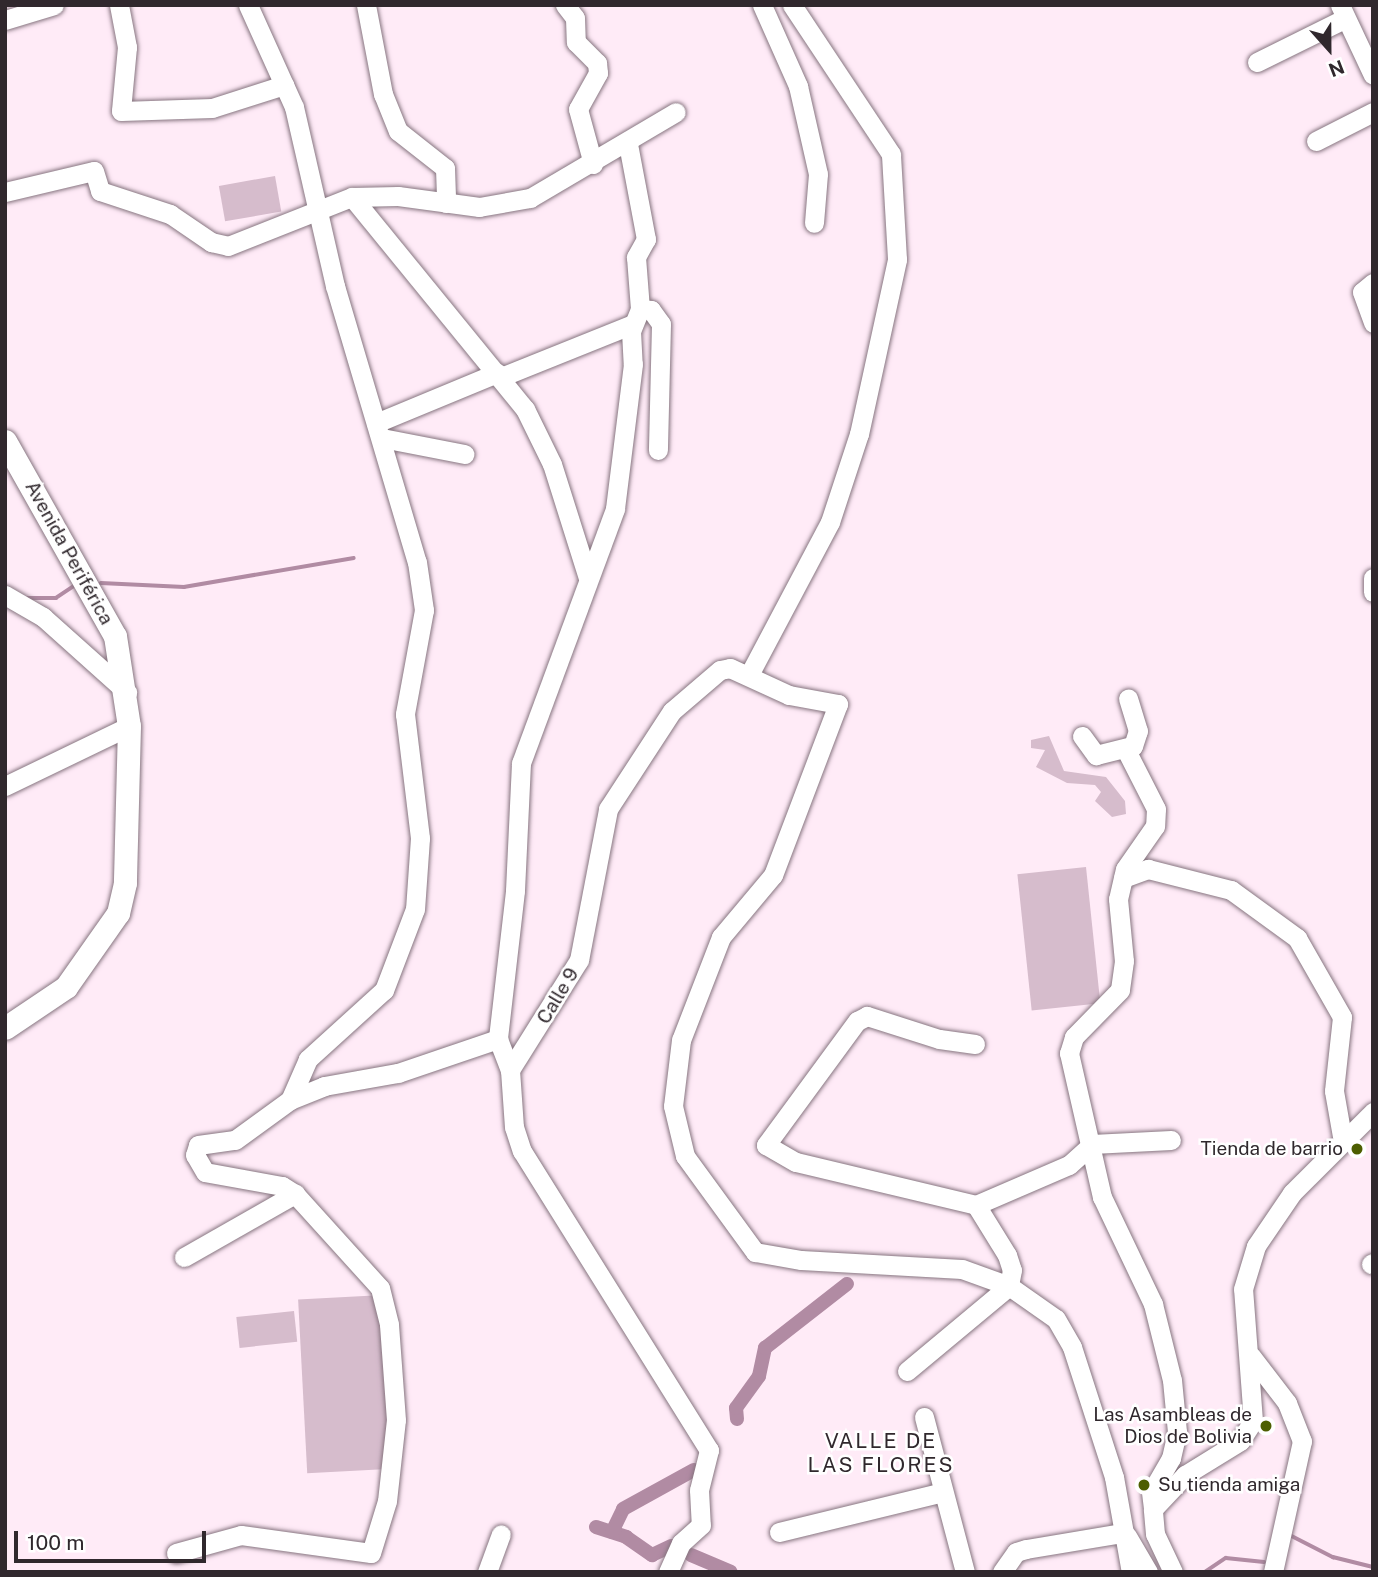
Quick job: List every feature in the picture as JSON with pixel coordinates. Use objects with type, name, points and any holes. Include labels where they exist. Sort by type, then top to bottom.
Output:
[{"type":"main road","name":"Avenida Periférica","points":[[5,441],[115,636],[128,693],[129,726],[125,883],[106,937],[66,987],[5,1028]]},
{"type":"street","points":[[5,20],[54,5]]},
{"type":"street","points":[[118,5],[127,47],[121,111],[212,108],[284,85]]},
{"type":"street","points":[[248,5],[284,85],[417,562],[424,610],[405,714],[420,838],[415,909],[384,989],[308,1059],[290,1101]]},
{"type":"street","points":[[366,5],[383,94],[398,131],[445,168],[450,181],[446,203]]},
{"type":"street","points":[[565,5],[575,18],[576,42],[597,63],[598,73],[578,109],[593,164]]},
{"type":"street","points":[[762,5],[799,86],[818,174],[814,223]]},
{"type":"street","points":[[792,5],[891,154],[897,258],[859,434],[830,522],[749,676],[789,695],[838,704],[774,874],[721,937],[681,1040],[673,1106],[685,1156],[755,1252],[801,1260],[941,1266],[1009,1286],[1056,1318],[1072,1347],[1114,1476],[1131,1572]]},
{"type":"street","points":[[1257,62],[1343,12],[1373,75]]},
{"type":"street","points":[[5,192],[94,172],[100,191],[185,221],[219,246],[352,197],[479,207],[530,198],[628,144],[677,112]]},
{"type":"street","points":[[1316,141],[1373,112]]},
{"type":"street","points":[[628,144],[646,239],[636,257],[633,364],[615,509],[521,763],[515,891],[498,1038],[510,1070],[514,1127],[522,1152],[709,1450],[699,1490],[701,1525],[681,1543],[668,1572]]},
{"type":"street","points":[[352,197],[499,375],[541,436],[588,578]]},
{"type":"street","points":[[1367,287],[1373,323]]},
{"type":"street","points":[[379,431],[499,375],[651,310],[661,324],[658,450]]},
{"type":"street","points":[[379,431],[464,454]]},
{"type":"street","points":[[5,595],[43,617],[128,693]]},
{"type":"street","name":"Calle 9","points":[[510,1070],[579,960],[608,809],[654,732],[720,670],[749,676]]},
{"type":"street","points":[[1082,736],[1096,755],[1126,750],[1139,736],[1128,699]]},
{"type":"street","points":[[5,786],[129,726]]},
{"type":"street","points":[[1126,750],[1156,818],[1149,839],[1123,878],[1117,918],[1124,961],[1120,990],[1074,1037],[1069,1053],[1102,1197],[1153,1304],[1172,1380],[1177,1432],[1171,1458],[1151,1492],[1155,1534],[1173,1572]]},
{"type":"street","points":[[1123,878],[1148,869],[1231,890],[1297,938],[1342,1017],[1334,1091],[1343,1142]]},
{"type":"street","points":[[975,1044],[939,1040],[867,1016],[857,1021],[766,1145],[796,1162],[976,1205],[1069,1166],[1092,1144],[1171,1140]]},
{"type":"street","points":[[176,1553],[241,1535],[371,1553],[387,1501],[395,1439],[386,1306],[380,1288],[295,1194],[282,1186],[215,1176],[205,1172],[195,1155],[206,1141],[235,1140],[251,1132],[290,1101],[324,1086],[398,1073],[498,1038]]},
{"type":"street","points":[[1153,1509],[1172,1486],[1233,1446],[1249,1428],[1254,1405],[1243,1289],[1256,1246],[1278,1208],[1373,1112]]},
{"type":"street","points":[[184,1257],[295,1194]]},
{"type":"street","points":[[907,1371],[1009,1286],[1012,1270],[1007,1255],[976,1205]]},
{"type":"street","points":[[1251,1356],[1287,1403],[1302,1441],[1273,1572]]},
{"type":"street","points":[[924,1417],[965,1572]]},
{"type":"street","points":[[779,1532],[943,1492]]},
{"type":"street","points":[[1002,1572],[1016,1552],[1123,1533]]},
{"type":"street","points":[[1123,1533],[1148,1572]]},
{"type":"street","points":[[487,1572],[501,1534]]},
{"type":"shaded area","points":[[275,176],[281,211],[225,221],[219,186]]},
{"type":"shaded area","points":[[1049,736],[1064,771],[1106,777],[1125,801],[1126,814],[1112,817],[1095,801],[1101,792],[1095,785],[1067,783],[1036,767],[1045,750],[1031,748],[1031,740]]},
{"type":"shaded area","points":[[1086,867],[1100,1003],[1032,1010],[1017,874]]},
{"type":"shaded area","points":[[383,1295],[392,1469],[307,1473],[298,1299]]},
{"type":"shaded area","points":[[294,1311],[297,1342],[240,1348],[236,1317]]},
{"type":"waterway","points":[[101,583],[184,587],[354,558]]},
{"type":"waterway","points":[[28,598],[56,598],[75,585]]},
{"type":"waterway","points":[[737,1419],[736,1408],[759,1376],[765,1348],[847,1284]]},
{"type":"waterway","points":[[612,1532],[623,1509],[694,1470]]},
{"type":"waterway","points":[[596,1527],[626,1537],[652,1555],[671,1546]]},
{"type":"waterway","points":[[1288,1534],[1333,1557],[1373,1567]]},
{"type":"waterway","points":[[691,1555],[731,1572]]},
{"type":"waterway","points":[[1205,1572],[1226,1558],[1264,1562]]},
{"type":"place","name":"Tienda de barrio","points":[[1357,1149]]},
{"type":"place","name":"Las Asambleas de Dios de Bolivia","points":[[1266,1426]]},
{"type":"place","name":"Su tienda amiga","points":[[1144,1485]]},
{"type":"district","name":"VALLE DE LAS FLORES","points":[[881,1453]]}]
